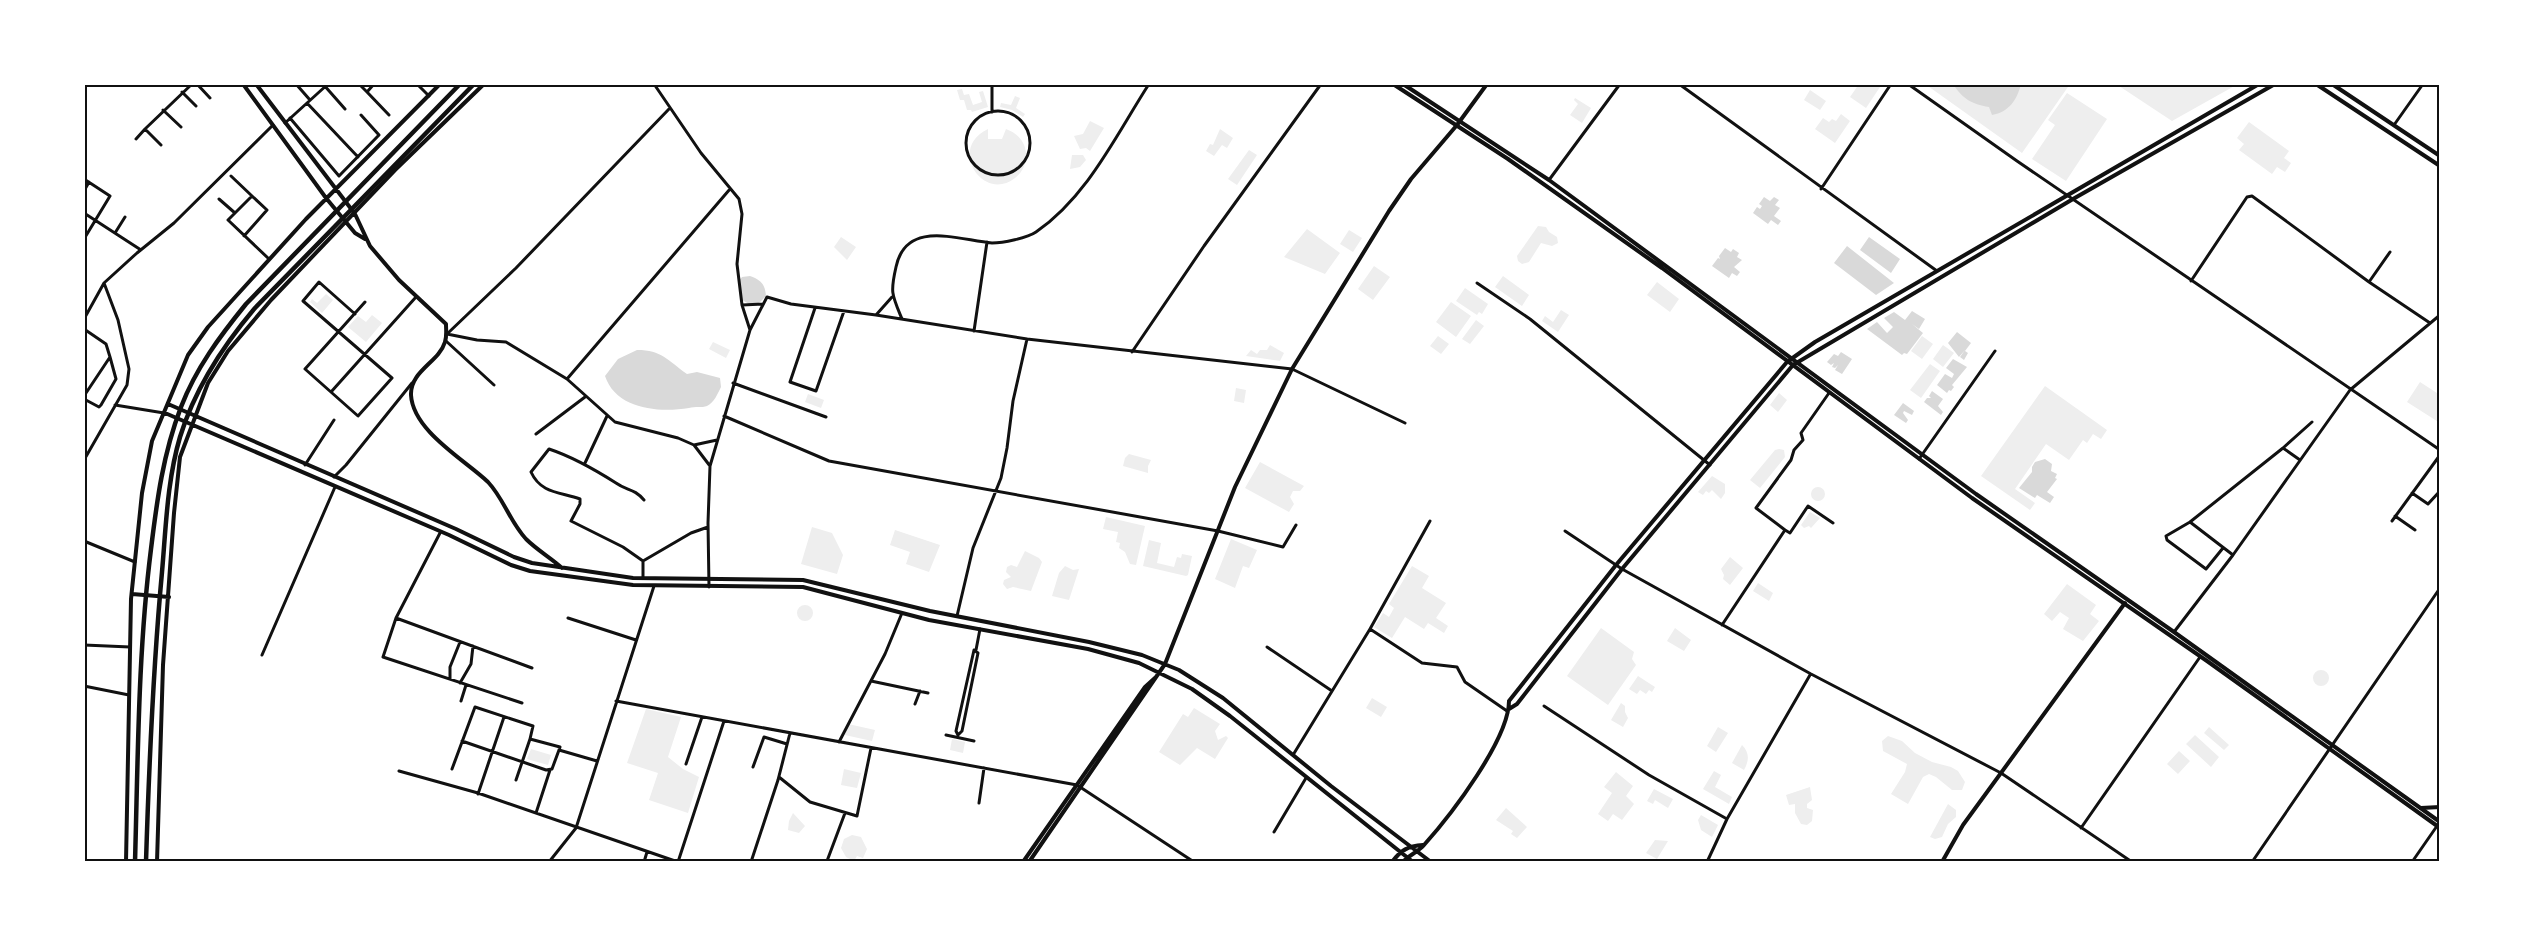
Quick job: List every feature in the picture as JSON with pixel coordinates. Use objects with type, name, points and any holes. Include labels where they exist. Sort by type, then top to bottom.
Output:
[{"type":"highway","points":[[135,862],[145,593],[158,485],[165,451],[181,406],[195,375],[214,344],[246,304],[460,84]]},
{"type":"highway","points":[[146,862],[153,672],[170,486],[181,436],[189,413],[212,365],[255,308],[474,84]]},
{"type":"street","points":[[136,139],[192,84]]},
{"type":"street","points":[[197,84],[210,98]]},
{"type":"street","points":[[243,84],[326,198],[355,233],[366,240],[393,273],[446,324],[445,344],[334,477]]},
{"type":"street","points":[[256,84],[362,225],[366,240]]},
{"type":"street","points":[[296,84],[308,102],[358,157]]},
{"type":"street","points":[[359,84],[389,115]]},
{"type":"street","points":[[367,92],[374,84]]},
{"type":"street","points":[[417,84],[429,96]]},
{"type":"street","points":[[126,862],[132,594],[142,493],[152,441],[183,364],[200,337],[269,259],[326,198],[440,84]]},
{"type":"street","points":[[157,862],[163,664],[180,457],[208,383],[228,351],[285,286],[395,170],[484,84]]},
{"type":"street","points":[[654,84],[669,109],[739,199],[742,214],[736,264],[742,304],[750,330]]},
{"type":"street","points":[[992,84],[992,112]]},
{"type":"street","points":[[902,320],[890,292],[899,254],[918,238],[943,235],[995,243],[1034,233],[1071,201],[1096,170],[1149,84]]},
{"type":"street","points":[[1132,352],[1204,246],[1321,84]]},
{"type":"street","points":[[1393,84],[1457,125],[1662,268],[1830,393],[2439,824]]},
{"type":"street","points":[[1402,84],[1549,180],[1792,357],[1920,456]]},
{"type":"street","points":[[1029,862],[1145,687],[1161,672],[1235,487],[1292,369],[1389,211],[1411,179],[1457,125],[1487,84]]},
{"type":"street","points":[[1549,180],[1620,84]]},
{"type":"street","points":[[1679,84],[1937,271]]},
{"type":"street","points":[[1821,189],[1891,84]]},
{"type":"street","points":[[1908,84],[2191,281],[2440,450]]},
{"type":"street","points":[[1403,862],[1406,857],[1424,845],[1493,750],[1509,711],[1509,701],[1616,565],[1792,357],[2259,84]]},
{"type":"street","points":[[1509,711],[1517,704],[1622,569],[1797,362],[2073,199],[2275,84]]},
{"type":"street","points":[[2316,84],[2440,166]]},
{"type":"street","points":[[2332,84],[2440,156]]},
{"type":"street","points":[[2394,125],[2423,84]]},
{"type":"street","points":[[285,123],[326,85],[345,109]]},
{"type":"street","points":[[182,92],[196,106]]},
{"type":"street","points":[[447,334],[516,268],[669,109]]},
{"type":"street","points":[[163,110],[181,127]]},
{"type":"street","points":[[992,112],[1003,112],[1014,116],[1025,127],[1030,139],[1026,159],[1019,167],[1000,175],[989,174],[978,168],[971,161],[967,150],[966,137],[970,127],[979,117],[992,112]]},
{"type":"street","points":[[290,118],[339,176],[379,135],[361,115]]},
{"type":"street","points":[[84,319],[104,283],[174,223],[273,126]]},
{"type":"street","points":[[145,129],[162,145]]},
{"type":"street","points":[[231,176],[267,210],[244,236]]},
{"type":"street","points":[[84,179],[110,196],[84,239]]},
{"type":"street","points":[[84,191],[89,182]]},
{"type":"street","points":[[567,379],[730,189]]},
{"type":"street","points":[[252,196],[228,220],[269,259]]},
{"type":"street","points":[[2191,281],[2247,197],[2252,196],[2369,282],[2430,323]]},
{"type":"street","points":[[219,199],[235,213]]},
{"type":"street","points":[[84,213],[141,250]]},
{"type":"street","points":[[115,233],[125,218]]},
{"type":"street","points":[[974,331],[987,242]]},
{"type":"street","points":[[2369,282],[2390,252]]},
{"type":"street","points":[[355,314],[319,282],[303,301],[340,332],[392,378],[358,416],[305,369],[340,332],[355,314],[365,302]]},
{"type":"street","points":[[84,460],[127,385],[129,369],[118,320],[104,283]]},
{"type":"street","points":[[1477,283],[1546,332],[1710,465]]},
{"type":"street","points":[[331,392],[416,297]]},
{"type":"street","points":[[709,587],[710,466],[750,330],[767,297],[815,308],[876,315],[1027,339],[1292,369],[1405,423]]},
{"type":"street","points":[[876,315],[892,297]]},
{"type":"street","points":[[742,304],[764,304]]},
{"type":"street","points":[[815,308],[790,382],[816,391],[844,311]]},
{"type":"street","points":[[2174,632],[2233,555],[2350,390],[2440,315]]},
{"type":"street","points":[[84,329],[106,344],[110,357],[116,379],[99,407],[84,398],[110,357]]},
{"type":"street","points":[[447,334],[477,340],[506,342],[567,379],[615,422],[678,438],[694,445],[710,466]]},
{"type":"street","points":[[957,616],[973,548],[1001,478],[1008,448],[1013,401],[1027,339]]},
{"type":"street","points":[[446,340],[494,385]]},
{"type":"street","points":[[1920,456],[1995,351]]},
{"type":"street","points":[[414,382],[411,394],[415,410],[425,425],[457,458],[487,481],[500,496],[526,539],[563,568]]},
{"type":"street","points":[[733,383],[826,417]]},
{"type":"street","points":[[1830,393],[1801,433],[1803,440],[1794,450],[1791,460],[1756,508],[1790,533],[1808,506],[1833,523]]},
{"type":"street","points":[[536,434],[585,397]]},
{"type":"street","points":[[168,404],[513,557],[532,563],[633,578],[803,580],[957,616],[1142,655],[1165,664],[1223,698],[1431,862]]},
{"type":"street","points":[[115,405],[165,413],[511,565],[530,571],[633,585],[803,587],[902,613],[1088,650],[1139,663],[1192,689],[1230,716],[1413,862]]},
{"type":"street","points":[[585,464],[608,416]]},
{"type":"street","points":[[723,416],[829,461],[1218,531],[1283,547],[1296,525]]},
{"type":"street","points":[[306,465],[334,420]]},
{"type":"street","points":[[2223,548],[2206,569],[2167,540],[2166,536],[2190,522],[2312,422]]},
{"type":"street","points":[[694,445],[717,440]]},
{"type":"street","points":[[2283,448],[2300,460]]},
{"type":"street","points":[[643,561],[623,547],[575,525],[572,521],[580,499],[545,489],[534,479],[531,472],[549,449],[585,464],[618,484],[635,490],[644,500]]},
{"type":"street","points":[[2392,521],[2440,455]]},
{"type":"street","points":[[262,655],[335,487]]},
{"type":"street","points":[[2412,493],[2428,504],[2440,491]]},
{"type":"street","points":[[2395,516],[2415,530]]},
{"type":"street","points":[[1293,755],[1371,630],[1430,521]]},
{"type":"street","points":[[2190,522],[2233,555]]},
{"type":"street","points":[[643,561],[691,533],[708,527]]},
{"type":"street","points":[[1722,625],[1785,530]]},
{"type":"street","points":[[1565,531],[1622,569],[1722,625],[2001,773],[2132,862]]},
{"type":"street","points":[[440,533],[396,618],[383,657],[522,703]]},
{"type":"street","points":[[84,541],[135,562]]},
{"type":"street","points":[[643,561],[643,578]]},
{"type":"street","points":[[633,578],[633,585]]},
{"type":"street","points":[[549,862],[576,828],[654,585]]},
{"type":"street","points":[[2252,862],[2439,592]]},
{"type":"street","points":[[132,594],[169,597]]},
{"type":"street","points":[[2126,602],[2174,632],[2331,748],[2421,808],[2439,824]]},
{"type":"street","points":[[1942,862],[1963,825],[2126,602]]},
{"type":"street","points":[[839,742],[885,654],[902,613]]},
{"type":"street","points":[[396,618],[532,668]]},
{"type":"street","points":[[568,618],[636,640]]},
{"type":"street","points":[[958,736],[962,730],[978,653],[976,650],[980,629]]},
{"type":"street","points":[[1371,630],[1422,663],[1457,667],[1465,682],[1509,711]]},
{"type":"street","points":[[450,679],[450,667],[460,642]]},
{"type":"street","points":[[84,645],[130,647]]},
{"type":"street","points":[[460,683],[471,664],[472,646]]},
{"type":"street","points":[[1267,647],[1332,691]]},
{"type":"street","points":[[2081,828],[2201,657]]},
{"type":"street","points":[[1707,862],[1727,819],[1811,674]]},
{"type":"street","points":[[871,681],[928,693]]},
{"type":"street","points":[[461,701],[466,685]]},
{"type":"street","points":[[84,686],[129,695]]},
{"type":"street","points":[[915,704],[920,691]]},
{"type":"street","points":[[616,701],[1079,786],[1194,862]]},
{"type":"street","points":[[1544,706],[1649,775],[1727,819]]},
{"type":"street","points":[[452,768],[475,707],[533,726],[516,780]]},
{"type":"street","points":[[478,794],[504,717]]},
{"type":"street","points":[[686,764],[702,717]]},
{"type":"street","points":[[399,771],[478,794],[678,862],[724,721]]},
{"type":"street","points":[[751,862],[779,777],[790,733]]},
{"type":"street","points":[[946,735],[974,741]]},
{"type":"street","points":[[753,767],[764,737],[787,744]]},
{"type":"street","points":[[530,739],[597,761]]},
{"type":"street","points":[[462,741],[550,770]]},
{"type":"street","points":[[779,777],[810,801],[857,816],[871,748]]},
{"type":"street","points":[[536,813],[559,750]]},
{"type":"street","points":[[978,803],[984,768]]},
{"type":"street","points":[[1275,832],[1306,778]]},
{"type":"street","points":[[1023,862],[1079,786]]},
{"type":"street","points":[[2421,808],[2440,807]]},
{"type":"street","points":[[827,861],[845,813]]},
{"type":"street","points":[[2412,862],[2439,824]]},
{"type":"street","points":[[1392,862],[1400,852],[1410,846],[1424,845]]},
{"type":"street","points":[[644,862],[648,852]]},
{"type":"shaded area","points":[[1859,84],[1882,84],[1866,108],[1850,97]]},
{"type":"shaded area","points":[[1925,84],[2070,84],[2022,153]]},
{"type":"shaded area","points":[[1953,84],[2021,84],[2008,108],[1992,115],[1989,107],[1968,100]]},
{"type":"shaded area","points":[[2116,84],[2238,84],[2172,121]]},
{"type":"shaded area","points":[[962,89],[964,95],[969,94],[973,105],[982,102],[979,92],[983,91],[988,107],[972,112],[967,110],[957,90]]},
{"type":"shaded area","points":[[1810,90],[1826,101],[1820,110],[1804,100]]},
{"type":"shaded area","points":[[2067,93],[2107,119],[2066,181],[2032,159],[2055,125],[2048,120]]},
{"type":"shaded area","points":[[1015,96],[1020,98],[1016,108],[1025,114],[1023,117],[1012,110],[1000,107],[1001,103],[1011,105]]},
{"type":"shaded area","points":[[1575,98],[1591,108],[1582,123],[1570,115],[1578,104]]},
{"type":"shaded area","points":[[1841,114],[1850,121],[1835,143],[1815,129],[1823,118],[1829,122],[1832,119],[1836,121]]},
{"type":"shaded area","points":[[1090,121],[1104,128],[1090,151],[1086,148],[1080,149],[1074,136],[1083,134]]},
{"type":"shaded area","points":[[2249,122],[2289,151],[2284,158],[2291,163],[2285,172],[2277,167],[2272,174],[2239,150],[2244,144],[2237,138]]},
{"type":"shaded area","points":[[988,129],[988,139],[1002,139],[1006,129],[1020,138],[1024,145],[1026,160],[1022,170],[1018,176],[1003,184],[992,184],[982,178],[974,170],[970,159],[970,148],[976,138]]},
{"type":"shaded area","points":[[1220,129],[1233,138],[1227,148],[1222,145],[1214,156],[1206,151],[1210,144],[1213,145]]},
{"type":"shaded area","points":[[1249,150],[1257,155],[1237,185],[1228,179]]},
{"type":"shaded area","points":[[1072,155],[1083,155],[1086,160],[1080,167],[1070,169]]},
{"type":"shaded area","points":[[1764,197],[1770,201],[1774,197],[1779,200],[1775,205],[1780,208],[1774,216],[1781,221],[1778,225],[1771,220],[1768,224],[1753,213],[1757,207],[1760,209],[1762,206],[1759,204]]},
{"type":"shaded area","points":[[1538,226],[1546,227],[1557,237],[1558,243],[1552,246],[1541,243],[1529,262],[1522,264],[1518,261],[1517,256]]},
{"type":"shaded area","points":[[1307,229],[1340,253],[1325,274],[1284,257]]},
{"type":"shaded area","points":[[1349,230],[1362,238],[1353,252],[1340,244]]},
{"type":"shaded area","points":[[841,237],[856,247],[847,260],[834,247]]},
{"type":"shaded area","points":[[1869,237],[1900,259],[1891,273],[1860,250]]},
{"type":"shaded area","points":[[1847,246],[1894,283],[1876,295],[1834,263]]},
{"type":"shaded area","points":[[1725,248],[1739,253],[1737,257],[1742,260],[1734,267],[1740,272],[1737,276],[1732,273],[1729,278],[1712,266],[1718,258],[1720,259],[1719,256]]},
{"type":"shaded area","points":[[1374,266],[1390,277],[1373,300],[1358,289]]},
{"type":"shaded area","points":[[750,276],[760,281],[765,288],[766,296],[759,303],[749,304],[742,300],[739,281],[742,277]]},
{"type":"shaded area","points":[[1503,276],[1529,295],[1522,306],[1495,287]]},
{"type":"shaded area","points":[[1657,282],[1679,299],[1670,312],[1647,295]]},
{"type":"shaded area","points":[[1465,288],[1488,304],[1482,314],[1479,312],[1477,315],[1456,301]]},
{"type":"shaded area","points":[[326,294],[333,300],[322,313],[310,302],[312,299],[317,303]]},
{"type":"shaded area","points":[[1451,302],[1471,316],[1456,337],[1436,322]]},
{"type":"shaded area","points":[[1561,310],[1569,315],[1558,332],[1542,321],[1545,316],[1553,322]]},
{"type":"shaded area","points":[[1912,311],[1925,319],[1919,329],[1912,324],[1923,333],[1907,354],[1902,355],[1867,329],[1877,322],[1887,333],[1893,327],[1884,318],[1894,312],[1905,320]]},
{"type":"shaded area","points":[[372,315],[382,323],[366,342],[348,327],[358,316],[366,322]]},
{"type":"shaded area","points":[[1476,320],[1484,326],[1470,344],[1462,339]]},
{"type":"shaded area","points":[[1957,332],[1971,343],[1965,351],[1968,353],[1964,360],[1960,357],[1965,350],[1959,357],[1948,343]]},
{"type":"shaded area","points":[[1438,336],[1449,344],[1441,354],[1430,346]]},
{"type":"shaded area","points":[[1922,336],[1933,344],[1922,359],[1911,351]]},
{"type":"shaded area","points":[[713,342],[730,350],[726,358],[709,349]]},
{"type":"shaded area","points":[[1270,345],[1284,353],[1280,361],[1246,356],[1251,350],[1257,354],[1260,350],[1267,350]]},
{"type":"shaded area","points":[[1943,345],[1954,353],[1943,367],[1933,359]]},
{"type":"shaded area","points":[[637,350],[659,354],[687,374],[697,372],[720,378],[721,387],[716,398],[707,406],[664,410],[640,406],[618,396],[610,387],[605,376],[618,359]]},
{"type":"shaded area","points":[[1841,352],[1852,359],[1842,374],[1835,370],[1838,365],[1835,368],[1832,367],[1834,363],[1831,365],[1827,362],[1834,354],[1838,356]]},
{"type":"shaded area","points":[[1953,359],[1967,367],[1952,385],[1954,387],[1951,391],[1947,393],[1937,385],[1945,374],[1952,378],[1954,374],[1946,368]]},
{"type":"shaded area","points":[[1930,364],[1940,371],[1921,398],[1910,390]]},
{"type":"shaded area","points":[[2420,382],[2440,395],[2440,423],[2407,402]]},
{"type":"shaded area","points":[[2045,386],[2107,430],[2101,439],[2093,434],[2087,443],[2083,440],[2069,460],[2046,444],[2015,489],[2035,503],[2030,510],[1981,476]]},
{"type":"shaded area","points":[[1236,388],[1246,390],[1244,403],[1234,401]]},
{"type":"shaded area","points":[[1932,391],[1943,399],[1938,406],[1943,412],[1941,415],[1924,402],[1927,398],[1931,398],[1929,396]]},
{"type":"shaded area","points":[[1779,393],[1787,400],[1778,412],[1770,405]]},
{"type":"shaded area","points":[[808,394],[824,400],[821,408],[805,402]]},
{"type":"shaded area","points":[[1903,403],[1914,411],[1912,415],[1904,411],[1908,420],[1906,423],[1894,415]]},
{"type":"shaded area","points":[[1775,450],[1784,450],[1785,457],[1760,488],[1750,480]]},
{"type":"shaded area","points":[[1129,454],[1151,460],[1148,473],[1123,466]]},
{"type":"shaded area","points":[[2045,459],[2052,464],[2051,471],[2057,474],[2055,478],[2057,479],[2047,492],[2054,497],[2050,503],[2037,495],[2035,498],[2019,488],[2032,472],[2035,462]]},
{"type":"shaded area","points":[[1260,462],[1304,486],[1300,491],[1293,491],[1290,497],[1294,504],[1289,512],[1245,488]]},
{"type":"shaded area","points":[[1712,476],[1725,484],[1725,493],[1721,499],[1712,490],[1709,493],[1706,491],[1703,495],[1698,492]]},
{"type":"shaded area","points":[[1818,487],[1823,489],[1825,494],[1823,499],[1818,501],[1813,499],[1811,494],[1813,489]]},
{"type":"shaded area","points":[[1810,512],[1820,518],[1811,528],[1809,526],[1804,528],[1801,525]]},
{"type":"shaded area","points":[[1106,517],[1145,526],[1136,565],[1130,564],[1125,552],[1119,548],[1120,543],[1116,542],[1118,532],[1103,529]]},
{"type":"shaded area","points":[[812,527],[832,533],[843,555],[837,574],[801,564]]},
{"type":"shaded area","points":[[895,530],[940,545],[929,572],[906,564],[910,552],[890,545]]},
{"type":"shaded area","points":[[1231,539],[1257,550],[1249,568],[1243,566],[1235,588],[1215,579]]},
{"type":"shaded area","points":[[1149,540],[1161,543],[1157,563],[1174,567],[1177,557],[1181,558],[1182,554],[1192,556],[1188,575],[1143,566]]},
{"type":"shaded area","points":[[1025,551],[1042,562],[1031,591],[1013,587],[1007,589],[1003,584],[1004,580],[1011,577],[1006,572],[1007,567],[1011,565],[1017,567]]},
{"type":"shaded area","points":[[1730,557],[1743,568],[1730,585],[1723,579],[1721,569]]},
{"type":"shaded area","points":[[1065,566],[1073,570],[1079,569],[1069,600],[1052,596],[1059,573]]},
{"type":"shaded area","points":[[1412,566],[1429,576],[1422,588],[1446,603],[1436,618],[1448,626],[1444,633],[1428,623],[1424,629],[1405,617],[1392,638],[1374,627],[1383,613],[1389,617],[1394,608],[1389,604]]},
{"type":"shaded area","points":[[1758,583],[1773,593],[1769,601],[1753,591]]},
{"type":"shaded area","points":[[2067,584],[2096,605],[2090,614],[2099,621],[2083,641],[2063,629],[2069,618],[2060,612],[2052,621],[2044,614]]},
{"type":"shaded area","points":[[805,605],[811,607],[813,613],[811,619],[805,621],[799,619],[797,613],[799,607]]},
{"type":"shaded area","points":[[1601,628],[1634,652],[1632,659],[1636,665],[1608,705],[1567,676]]},
{"type":"shaded area","points":[[1675,628],[1691,640],[1684,651],[1667,641]]},
{"type":"shaded area","points":[[2321,670],[2329,678],[2321,686],[2313,678]]},
{"type":"shaded area","points":[[1638,676],[1655,687],[1652,692],[1649,690],[1646,694],[1640,690],[1637,694],[1629,689]]},
{"type":"shaded area","points":[[1372,698],[1387,707],[1381,717],[1366,708]]},
{"type":"shaded area","points":[[1621,703],[1625,706],[1628,718],[1623,727],[1611,720]]},
{"type":"shaded area","points":[[1194,708],[1220,724],[1215,731],[1218,740],[1226,736],[1228,738],[1215,759],[1197,748],[1180,765],[1159,752],[1183,714],[1188,717]]},
{"type":"shaded area","points":[[646,709],[681,717],[668,757],[683,769],[699,777],[688,813],[649,800],[658,773],[627,763]]},
{"type":"shaded area","points":[[848,724],[875,730],[872,741],[845,735]]},
{"type":"shaded area","points":[[1718,727],[1728,733],[1716,752],[1707,746]]},
{"type":"shaded area","points":[[2209,727],[2229,745],[2224,750],[2204,733]]},
{"type":"shaded area","points":[[2195,735],[2219,757],[2211,767],[2186,744]]},
{"type":"shaded area","points":[[1888,736],[1902,741],[1915,753],[1932,762],[1958,771],[1965,782],[1962,790],[1952,790],[1929,774],[1923,777],[1908,804],[1891,794],[1905,772],[1907,764],[1883,751],[1882,741]]},
{"type":"shaded area","points":[[952,739],[965,742],[963,753],[950,750]]},
{"type":"shaded area","points":[[1742,745],[1748,757],[1744,770],[1732,763]]},
{"type":"shaded area","points":[[531,749],[551,755],[548,765],[527,759]]},
{"type":"shaded area","points":[[2179,751],[2190,761],[2178,774],[2167,764]]},
{"type":"shaded area","points":[[844,769],[861,773],[857,788],[841,785]]},
{"type":"shaded area","points":[[1714,771],[1721,775],[1715,787],[1732,797],[1729,804],[1703,789]]},
{"type":"shaded area","points":[[1616,772],[1633,786],[1626,796],[1634,804],[1622,820],[1613,814],[1608,821],[1598,814],[1612,793],[1604,787]]},
{"type":"shaded area","points":[[1810,787],[1812,800],[1807,804],[1807,808],[1813,810],[1812,821],[1807,825],[1801,824],[1795,813],[1795,804],[1789,805],[1786,795]]},
{"type":"shaded area","points":[[1654,789],[1673,799],[1668,808],[1655,800],[1653,804],[1647,801]]},
{"type":"shaded area","points":[[1948,804],[1956,810],[1956,817],[1948,824],[1942,837],[1935,839],[1930,837]]},
{"type":"shaded area","points":[[1506,808],[1527,827],[1517,838],[1511,834],[1513,831],[1496,820]]},
{"type":"shaded area","points":[[793,813],[805,826],[799,833],[788,830]]},
{"type":"shaded area","points":[[1701,815],[1718,825],[1712,837],[1701,830],[1698,820]]},
{"type":"shaded area","points":[[852,835],[861,837],[867,849],[863,858],[857,856],[854,861],[846,857],[841,848],[844,839]]},
{"type":"shaded area","points":[[1655,840],[1668,841],[1657,859],[1646,853]]}]
